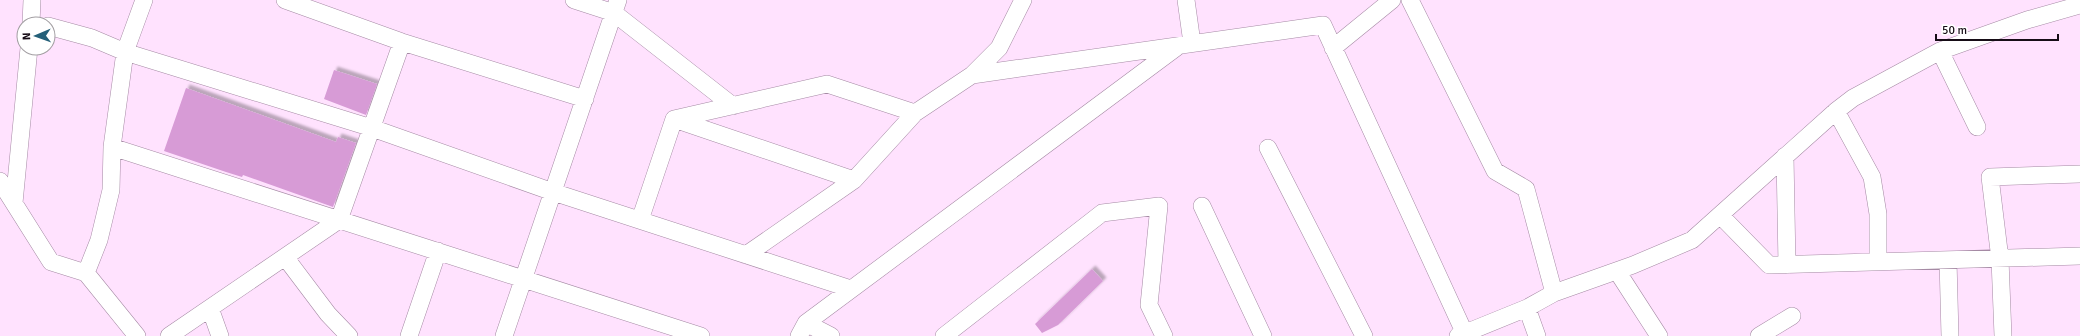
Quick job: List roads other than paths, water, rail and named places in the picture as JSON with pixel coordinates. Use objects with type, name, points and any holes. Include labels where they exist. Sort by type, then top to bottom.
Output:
[{"type":"street","points":[[32,0],[33,16]]},
{"type":"street","points":[[86,273],[99,240],[111,190],[112,147],[125,52],[144,0]]},
{"type":"street","points":[[285,0],[402,42],[585,99]]},
{"type":"street","points":[[574,0],[616,7],[732,106]]},
{"type":"street","points":[[746,255],[854,180],[915,112],[972,75],[999,48],[1024,0]]},
{"type":"street","points":[[1185,44],[1186,0]]},
{"type":"street","points":[[1333,48],[1392,0]]},
{"type":"street","points":[[1410,0],[1495,171],[1526,188],[1554,293]]},
{"type":"street","points":[[972,75],[1323,25],[1462,335],[1527,308],[1554,293],[1617,271],[1692,240],[1836,110],[1853,98],[1940,50],[2027,20],[2080,5]]},
{"type":"street","points":[[504,336],[616,7]]},
{"type":"street","points":[[56,28],[92,38],[125,52],[372,128],[553,192],[851,289]]},
{"type":"street","points":[[169,336],[339,220],[402,42]]},
{"type":"street","points":[[802,329],[851,289],[1185,44]]},
{"type":"street","points":[[1940,50],[1977,127]]},
{"type":"street","points":[[14,203],[28,56]]},
{"type":"street","points":[[674,119],[827,84],[915,112]]},
{"type":"street","points":[[1836,110],[1872,178],[1878,214],[1878,262]]},
{"type":"street","points":[[674,119],[854,180]]},
{"type":"street","points":[[640,220],[674,119]]},
{"type":"street","points":[[112,147],[701,336]]},
{"type":"street","points":[[1268,148],[1364,336]]},
{"type":"street","points":[[1785,156],[1787,265]]},
{"type":"street","points":[[2003,336],[2000,258],[1990,177],[2080,174]]},
{"type":"street","points":[[0,181],[51,262],[86,273],[137,336]]},
{"type":"street","points":[[944,336],[1102,213],[1159,206],[1149,304],[1164,336]]},
{"type":"street","points":[[1202,206],[1263,336]]},
{"type":"street","points":[[1720,215],[1769,265],[2080,256]]},
{"type":"street","points":[[409,336],[438,251]]},
{"type":"street","points":[[285,257],[328,314],[349,336]]},
{"type":"street","points":[[1948,260],[1950,336]]},
{"type":"street","points":[[1617,271],[1659,336]]},
{"type":"street","points":[[210,308],[220,336]]},
{"type":"street","points":[[1527,308],[1537,336]]},
{"type":"street","points":[[1758,336],[1792,316]]},
{"type":"street","points":[[802,329],[831,336]]}]
